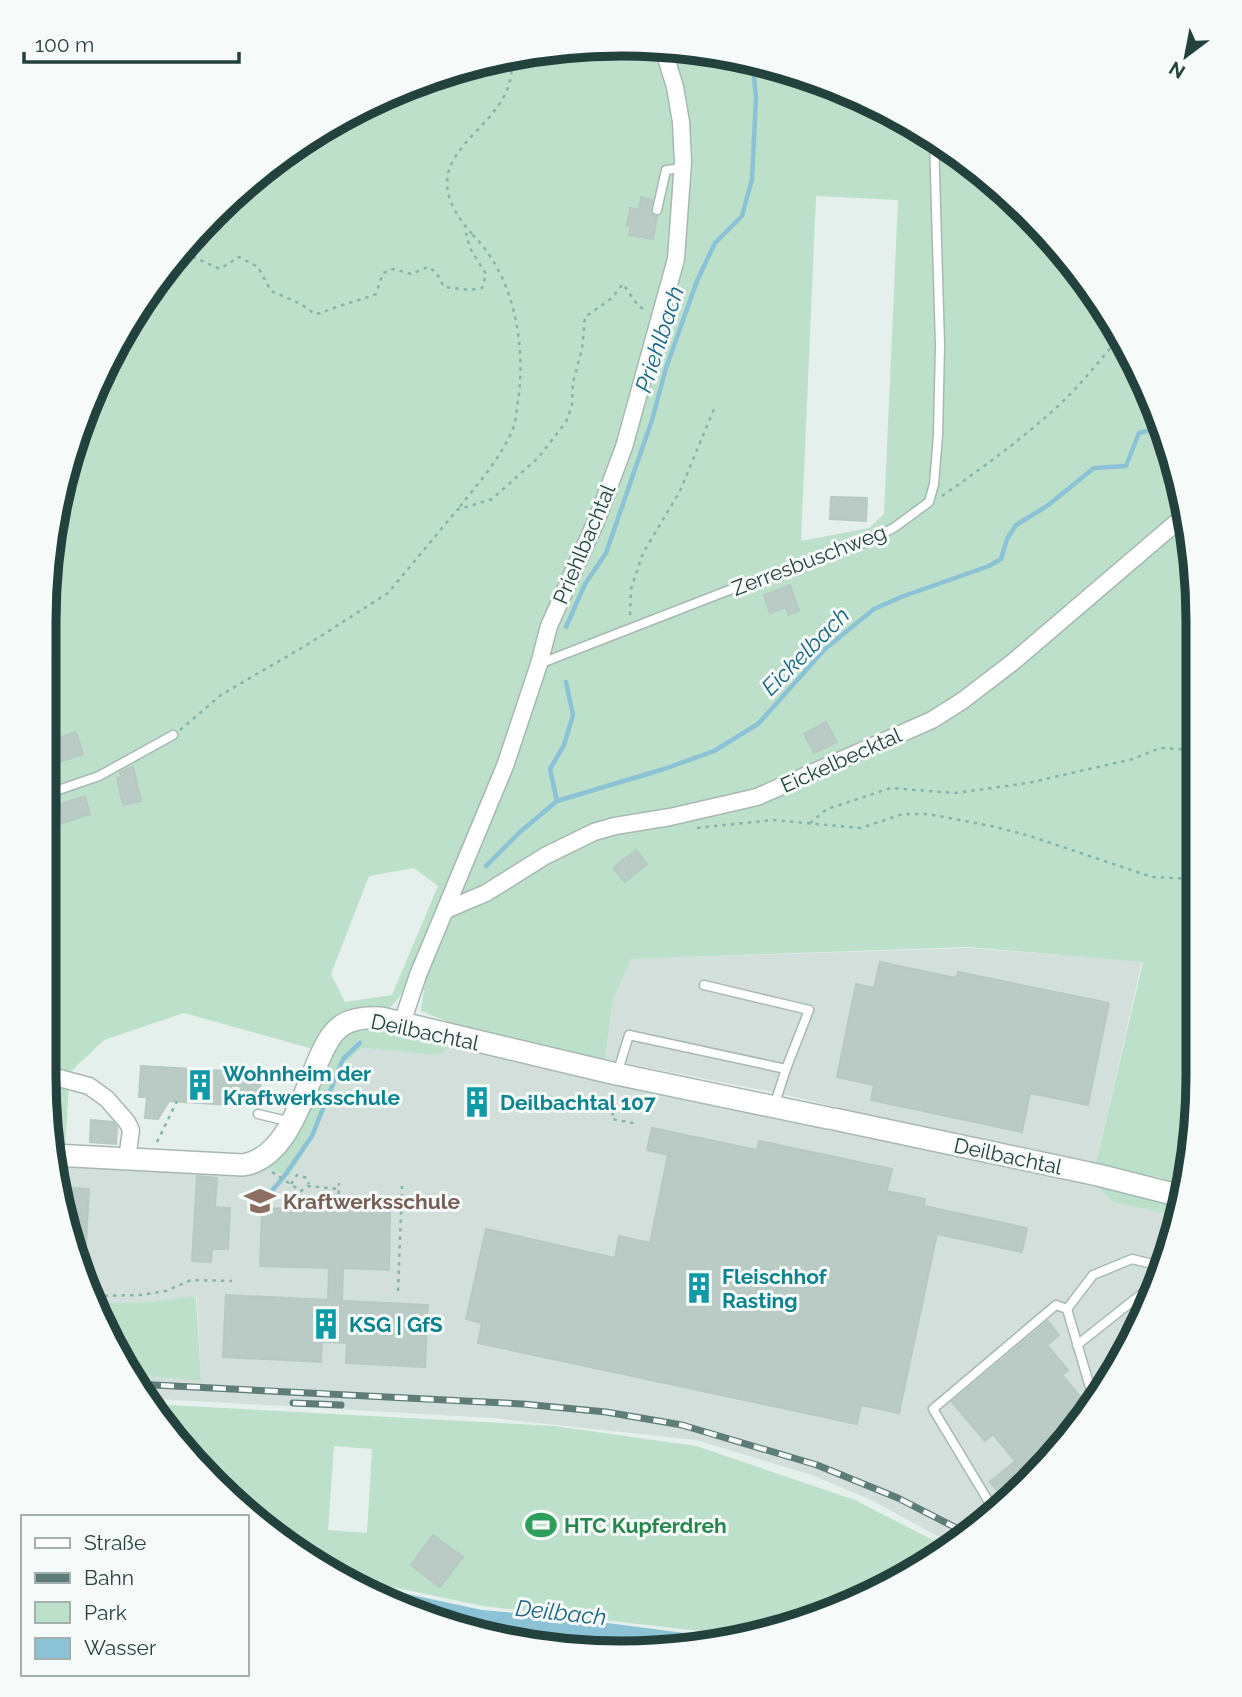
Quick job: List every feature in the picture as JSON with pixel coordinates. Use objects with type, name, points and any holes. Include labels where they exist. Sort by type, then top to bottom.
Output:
[{"type":"street","name":"Priehlbachtal","points":[[402,1023],[418,975],[505,766],[549,626],[597,519],[624,447],[676,259],[683,168],[681,122],[676,87],[666,58]]},
{"type":"street","name":"Eickelbecktal","points":[[446,910],[486,893],[545,856],[594,832],[757,797],[932,719],[962,701],[1013,662],[1177,522]]},
{"type":"street","name":"Deilbachtal","points":[[62,1155],[250,1164],[263,1159],[274,1150],[291,1122],[322,1052],[337,1030],[346,1023],[368,1017],[617,1074],[1098,1175],[1173,1194]]},
{"type":"street","points":[[56,1077],[89,1086],[107,1099],[127,1122],[137,1159]]},
{"type":"lane","points":[[929,502],[934,484],[938,435],[940,345],[934,151]]},
{"type":"lane","points":[[657,210],[667,170],[683,168]]},
{"type":"lane","name":"Zerresbuschweg","points":[[539,664],[784,569],[867,542],[895,527],[929,502]]},
{"type":"lane","points":[[56,791],[99,776],[173,735]]},
{"type":"lane","points":[[704,985],[809,1010],[774,1106]]},
{"type":"lane","points":[[617,1074],[629,1035],[786,1069]]},
{"type":"lane","points":[[589,1102],[605,1106]]},
{"type":"lane","points":[[258,1114],[291,1122]]},
{"type":"lane","points":[[1067,1309],[1093,1275],[1132,1259],[1154,1264]]},
{"type":"lane","points":[[1077,1345],[1143,1293]]},
{"type":"lane","points":[[990,1504],[933,1409],[1056,1305],[1067,1309]]},
{"type":"lane","points":[[1067,1309],[1091,1389]]},
{"type":"path","points":[[173,735],[221,695],[310,643],[387,593],[457,510],[497,457],[513,428],[520,379],[520,343],[504,283],[485,247],[464,225],[447,192],[446,176],[452,159],[500,104],[510,83],[511,67]]},
{"type":"path","points":[[190,255],[220,269],[239,257],[258,267],[271,291],[301,304],[315,314],[376,294],[383,273],[394,269],[411,274],[428,267],[436,272],[444,287],[469,290],[482,288],[486,274],[466,234],[472,234]]},
{"type":"path","points":[[457,510],[492,499],[538,458],[566,422],[572,405],[573,383],[582,349],[585,317],[612,298],[623,284],[639,307],[659,316]]},
{"type":"path","points":[[929,502],[936,500],[1003,453],[1030,430],[1088,375],[1113,344]]},
{"type":"path","points":[[630,629],[631,589],[643,552],[680,491],[714,410]]},
{"type":"path","points":[[810,823],[827,809],[891,788],[954,793],[1028,783],[1133,760],[1160,748],[1186,749]]},
{"type":"path","points":[[696,828],[773,820],[861,828],[903,814],[928,814],[1030,836],[1152,877],[1186,879]]},
{"type":"path","points":[[137,1159],[177,1101]]},
{"type":"path","points":[[613,1112],[612,1119],[638,1124]]},
{"type":"path","points":[[274,1173],[294,1189],[301,1191],[308,1185],[339,1188]]},
{"type":"path","points":[[289,1184],[298,1175],[302,1175],[307,1178],[308,1185]]},
{"type":"path","points":[[338,1211],[339,1183]]},
{"type":"path","points":[[398,1291],[402,1186]]},
{"type":"path","points":[[101,1296],[166,1291],[191,1280],[232,1282]]},
{"type":"shaded area","points":[[968,948],[1142,961],[1095,1168],[777,1093],[605,1059],[613,1000],[631,959]]},
{"type":"shaded area","points":[[447,1040],[1092,1180],[1113,1202],[1169,1214],[1167,1222],[1156,1258],[1128,1326],[1091,1390],[1046,1449],[1021,1476],[994,1501],[944,1540],[871,1500],[812,1475],[696,1440],[493,1418],[157,1399],[142,1375],[201,1380],[197,1296],[149,1302],[104,1303],[75,1222],[62,1155],[257,1164],[289,1177],[311,1142],[341,1066],[362,1048],[438,1055]]},
{"type":"green space","points":[[621,56],[658,57],[731,67],[767,75],[837,99],[871,114],[935,151],[994,196],[1021,221],[1046,248],[1091,307],[1128,371],[1156,439],[1167,475],[1181,547],[1186,621],[1186,1076],[1185,1113],[1175,1185],[1159,1177],[1095,1168],[1143,962],[968,947],[631,959],[613,1000],[605,1059],[453,1024],[421,1011],[426,974],[453,916],[441,909],[406,989],[389,1009],[367,1015],[313,1049],[184,1013],[104,1040],[64,1078],[69,1084],[65,1150],[61,1150],[56,1076],[56,621],[57,584],[67,511],[86,439],[114,371],[151,307],[196,248],[221,221],[248,196],[307,151],[371,114],[405,99],[475,75],[511,67],[584,57]],"holes":[[[816,196],[898,200],[884,514],[869,528],[801,541]],[[414,868],[438,886],[392,995],[345,1002],[331,974],[369,876]]]},
{"type":"green space","points":[[366,1020],[447,1040],[447,1049],[438,1055],[362,1048],[341,1066],[311,1142],[289,1177],[257,1164],[330,1043]]},
{"type":"green space","points":[[1092,1180],[1171,1202],[1169,1214],[1113,1202]]},
{"type":"green space","points":[[196,1296],[201,1381],[142,1375],[104,1303],[149,1302]]},
{"type":"green space","points":[[162,1405],[554,1426],[696,1446],[855,1500],[939,1543],[871,1583],[837,1598],[767,1622],[719,1632],[483,1606],[370,1582],[307,1546],[248,1501],[221,1476]],"holes":[[[334,1446],[372,1449],[367,1533],[328,1530]]]},
{"type":"water","points":[[385,1589],[482,1610],[703,1635],[621,1641],[547,1636],[475,1622]]},
{"type":"building","points":[[641,197],[652,200],[650,213],[657,216],[653,239],[629,235],[631,226],[627,226],[630,208],[639,210]]},
{"type":"building","points":[[831,497],[867,498],[866,521],[830,519]]},
{"type":"building","points":[[790,585],[799,611],[788,615],[786,607],[770,613],[764,595]]},
{"type":"building","points":[[826,722],[837,742],[814,753],[804,734]]},
{"type":"building","points":[[76,732],[83,754],[56,763],[56,739]]},
{"type":"building","points":[[133,767],[141,801],[123,805],[117,778],[121,777],[120,772]]},
{"type":"building","points":[[85,796],[90,814],[56,825],[56,806]]},
{"type":"building","points":[[636,850],[647,864],[625,882],[613,868]]},
{"type":"building","points":[[880,962],[956,978],[958,972],[1109,1003],[1088,1105],[1030,1093],[1022,1132],[871,1100],[874,1085],[837,1077],[856,984],[874,988]]},
{"type":"building","name":"Wohnheim der Kraftwerksschule","points":[[141,1066],[261,1073],[259,1107],[169,1101],[158,1119],[145,1118],[147,1097],[139,1097]]},
{"type":"building","points":[[91,1120],[113,1122],[117,1127],[116,1144],[90,1142]]},
{"type":"building","name":"Fleischhof Rasting","points":[[652,1128],[757,1150],[759,1141],[892,1169],[887,1191],[925,1199],[924,1206],[1027,1228],[1022,1252],[937,1234],[899,1413],[861,1405],[857,1424],[478,1343],[482,1323],[466,1319],[486,1229],[615,1258],[619,1236],[650,1243],[668,1155],[647,1150]]},
{"type":"building","points":[[197,1176],[217,1178],[215,1207],[230,1208],[228,1249],[212,1249],[211,1262],[192,1261]]},
{"type":"building","points":[[67,1188],[89,1189],[86,1244],[82,1244]]},
{"type":"building","name":"KSG | GfS","points":[[262,1208],[390,1212],[389,1270],[343,1268],[342,1301],[428,1305],[425,1367],[346,1363],[347,1343],[322,1342],[321,1362],[223,1357],[226,1295],[328,1300],[329,1268],[260,1266]]},
{"type":"building","points":[[1048,1321],[1059,1335],[1047,1345],[1068,1370],[1062,1375],[1083,1400],[1046,1449],[1000,1495],[990,1482],[1015,1461],[993,1434],[985,1441],[952,1402]]},
{"type":"building","points":[[433,1535],[463,1557],[440,1587],[411,1565]]},
{"type":"waterway","name":"Priehlbach","points":[[566,627],[585,584],[606,553],[697,281],[715,243],[742,216],[752,179],[756,98],[753,72]]},
{"type":"waterway","name":"Eickelbach","points":[[486,866],[520,832],[557,801],[714,751],[758,724],[825,649],[874,609],[989,566],[1001,559],[1007,539],[1016,525],[1047,506],[1094,468],[1126,466],[1139,433],[1152,430]]},
{"type":"waterway","name":"Priehlbach","points":[[557,801],[550,769],[564,745],[573,715],[566,682]]},
{"type":"waterway","name":"Priehlbach","points":[[260,1204],[283,1178],[312,1136],[343,1059],[360,1043]]},
{"type":"railway","points":[[148,1385],[523,1404],[606,1412],[682,1425],[817,1465],[898,1498],[958,1529]]},
{"type":"railway","points":[[293,1403],[341,1405]]},
{"type":"place","name":"Wohnheim der Kraftwerksschule","points":[[200,1085]]},
{"type":"place","name":"Deilbachtal 107","points":[[477,1102]]},
{"type":"place","name":"Kraftwerksschule","points":[[260,1201]]},
{"type":"place","name":"Fleischhof Rasting","points":[[699,1288]]},
{"type":"place","name":"KSG | GfS","points":[[326,1324]]},
{"type":"place","name":"HTC Kupferdreh","points":[[541,1525]]},
{"type":"water label","name":"Deilbach","points":[[561,1612]]}]
